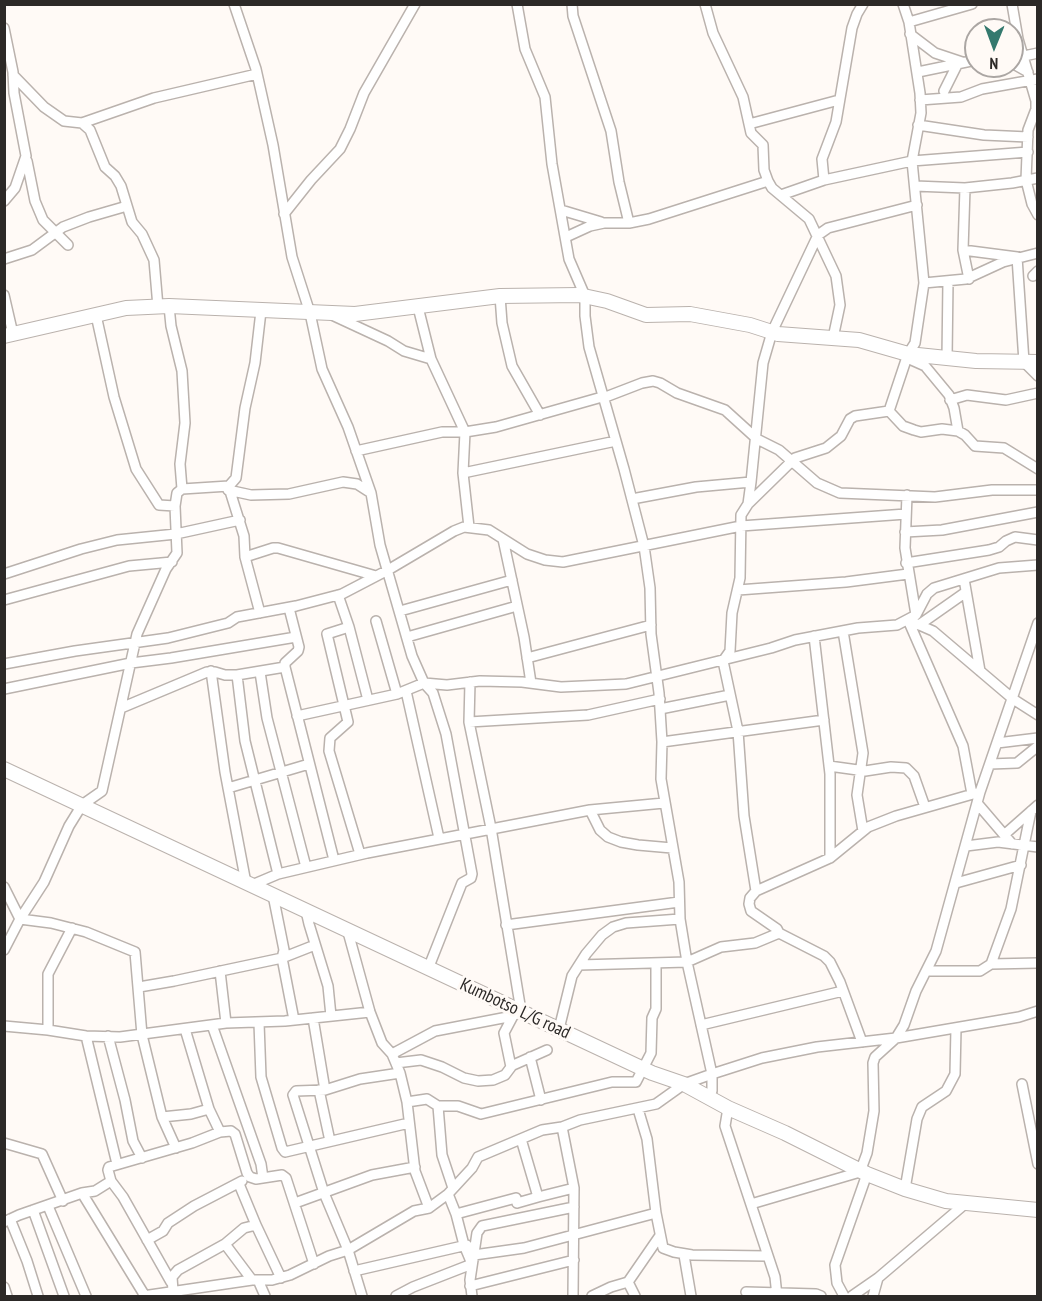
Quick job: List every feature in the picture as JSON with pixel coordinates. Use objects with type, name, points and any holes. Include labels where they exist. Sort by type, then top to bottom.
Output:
[{"type":"main road","points":[[9,335],[126,308],[163,306],[355,314],[418,307],[455,300],[546,294],[585,296],[646,315],[690,314],[750,325],[772,332],[859,340],[908,356],[1031,362]]},
{"type":"main road","name":"Kumbotso L/G road","points":[[4,769],[428,969],[517,1014],[560,1029],[643,1069],[684,1084],[728,1108],[864,1173],[905,1189],[946,1201],[1038,1210]]},
{"type":"street","points":[[234,4],[252,52],[273,145],[292,258],[310,313],[322,369],[348,427],[371,494],[380,545],[412,656],[424,683],[433,693],[446,735],[465,833],[471,878],[462,883],[428,969]]},
{"type":"street","points":[[284,214],[340,149],[364,93],[415,4]]},
{"type":"street","points":[[517,4],[525,49],[544,97],[552,164],[569,259],[585,296],[589,347],[644,546],[660,699],[662,742],[660,779],[678,882],[680,919],[687,962],[712,1074],[712,1091],[705,1095]]},
{"type":"street","points":[[572,4],[573,16],[611,130],[619,182],[629,223]]},
{"type":"street","points":[[705,4],[713,33],[743,97],[752,133],[764,145],[768,181],[772,188],[809,219],[836,276],[840,305],[833,338]]},
{"type":"street","points":[[824,180],[822,159],[833,134],[852,28],[863,4]]},
{"type":"street","points":[[889,411],[915,342],[924,283],[912,161],[920,100],[918,72],[909,22],[903,4]]},
{"type":"street","points":[[909,22],[972,4]]},
{"type":"street","points":[[4,28],[35,201],[43,220],[68,246]]},
{"type":"street","points":[[910,34],[935,53],[960,63]]},
{"type":"street","points":[[918,72],[964,62]]},
{"type":"street","points":[[1024,62],[1032,77],[1037,109],[1028,130],[1026,180],[1032,204],[1038,215]]},
{"type":"street","points":[[944,91],[960,63]]},
{"type":"street","points":[[13,75],[44,107],[63,121],[82,123],[154,98],[257,74]]},
{"type":"street","points":[[920,100],[961,97],[982,89],[1032,77]]},
{"type":"street","points":[[749,124],[839,100]]},
{"type":"street","points":[[82,123],[90,130],[105,167],[115,176],[121,186],[132,222],[142,234],[153,260],[163,306],[171,326],[182,371],[185,423],[180,464],[182,489]]},
{"type":"street","points":[[918,125],[984,135],[1028,137]]},
{"type":"street","points":[[782,195],[824,180],[912,161],[1028,152]]},
{"type":"street","points":[[4,201],[15,189],[26,156]]},
{"type":"street","points":[[915,186],[965,188],[1038,177]]},
{"type":"street","points":[[566,237],[590,226],[649,219],[768,181]]},
{"type":"street","points":[[965,188],[963,249],[969,279]]},
{"type":"street","points":[[747,504],[757,439],[763,363],[772,332],[818,235],[828,228],[917,205]]},
{"type":"street","points":[[4,259],[32,250],[54,232],[89,217],[127,206]]},
{"type":"street","points":[[561,210],[604,223]]},
{"type":"street","points":[[963,249],[1017,257]]},
{"type":"street","points":[[924,283],[969,279],[997,264],[1038,253]]},
{"type":"street","points":[[1017,257],[1031,362],[1038,376]]},
{"type":"street","points":[[946,358],[948,281]]},
{"type":"street","points":[[4,295],[9,335]]},
{"type":"street","points":[[500,296],[502,323],[512,366],[540,415]]},
{"type":"street","points":[[418,307],[431,359],[465,432],[463,472],[469,527]]},
{"type":"street","points":[[229,488],[236,478],[261,311]]},
{"type":"street","points":[[328,313],[404,351],[431,359]]},
{"type":"street","points":[[96,315],[114,397],[136,469],[159,505],[175,506]]},
{"type":"street","points":[[908,356],[925,366],[950,400],[958,431]]},
{"type":"street","points":[[356,451],[442,432],[465,432],[496,427],[602,398],[653,381],[677,393],[725,410],[757,439],[779,450],[817,483],[840,493],[935,496],[992,490],[1038,490]]},
{"type":"street","points":[[950,400],[967,395],[1006,400],[1038,393]]},
{"type":"street","points":[[889,411],[903,426],[921,432],[942,429],[958,431],[975,446],[1004,448],[1038,469]]},
{"type":"street","points":[[756,891],[744,816],[738,731],[723,661],[730,651],[732,613],[740,578],[741,515],[747,504],[791,461],[826,448],[841,436],[850,419],[855,416],[889,411]]},
{"type":"street","points":[[463,472],[616,441]]},
{"type":"street","points":[[4,950],[20,919],[44,882],[69,826],[82,805],[102,791],[137,634],[177,553],[175,506],[177,493],[182,489],[229,488],[251,495],[279,494],[343,482],[357,484],[371,494]]},
{"type":"street","points":[[632,499],[696,487],[751,482]]},
{"type":"street","points":[[229,488],[244,536],[245,557],[260,613]]},
{"type":"street","points":[[844,1296],[837,1283],[835,1265],[864,1173],[873,1111],[873,1063],[879,1052],[896,1038],[904,1024],[936,951],[977,803],[963,746],[912,617],[906,562],[907,495]]},
{"type":"street","points":[[905,532],[935,531],[1038,512]]},
{"type":"street","points":[[4,664],[75,651],[168,639],[228,623],[237,617],[289,608],[338,595],[388,570],[454,531],[469,527],[489,530],[527,554],[545,560],[563,561],[741,526],[906,514]]},
{"type":"street","points":[[4,574],[117,540],[176,534],[240,520]]},
{"type":"street","points":[[906,562],[989,550],[1015,537],[1038,540]]},
{"type":"street","points":[[503,539],[531,683]]},
{"type":"street","points":[[245,557],[278,548],[376,576]]},
{"type":"street","points":[[4,600],[129,566],[172,562]]},
{"type":"street","points":[[297,716],[401,692],[424,683],[447,685],[470,682],[531,683],[572,687],[626,684],[657,678],[814,636],[897,624],[912,617],[930,590],[999,568],[1038,565]]},
{"type":"street","points":[[738,590],[846,582],[908,574]]},
{"type":"street","points":[[964,579],[980,671]]},
{"type":"street","points":[[399,611],[512,580]]},
{"type":"street","points":[[919,625],[966,592]]},
{"type":"street","points":[[338,595],[368,700]]},
{"type":"street","points":[[407,637],[517,606]]},
{"type":"street","points":[[289,608],[298,651],[285,663],[285,667],[334,860]]},
{"type":"street","points":[[912,617],[919,625],[933,631],[1013,699],[1038,715]]},
{"type":"street","points":[[376,621],[401,692],[439,838]]},
{"type":"street","points":[[527,658],[651,625]]},
{"type":"street","points":[[349,627],[327,634],[348,722],[330,738],[329,751],[360,854]]},
{"type":"street","points":[[862,1042],[830,962],[824,956],[779,933],[749,908],[750,898],[756,891],[830,858],[863,831],[896,816],[976,793],[998,743],[1036,627]]},
{"type":"street","points":[[843,631],[863,753],[857,795],[863,831]]},
{"type":"street","points":[[814,636],[829,766],[830,858]]},
{"type":"street","points":[[4,689],[130,663],[296,637]]},
{"type":"street","points":[[121,708],[195,675],[211,671],[225,675],[237,675],[285,667]]},
{"type":"street","points":[[211,671],[228,788],[249,884],[334,860],[490,828],[590,810],[664,803]]},
{"type":"street","points":[[260,672],[267,718],[306,867]]},
{"type":"street","points":[[237,675],[245,741],[279,874]]},
{"type":"street","points":[[470,682],[469,722],[506,925],[517,1014],[504,1033],[511,1066]]},
{"type":"street","points":[[660,709],[730,695]]},
{"type":"street","points":[[469,722],[588,715],[660,699]]},
{"type":"street","points":[[662,742],[824,720]]},
{"type":"street","points":[[998,743],[1038,738]]},
{"type":"street","points":[[990,764],[1017,763],[1038,746]]},
{"type":"street","points":[[228,788],[309,764]]},
{"type":"street","points":[[829,766],[860,771],[891,767],[906,768],[914,776],[925,807]]},
{"type":"street","points":[[977,803],[1012,844]]},
{"type":"street","points":[[1004,835],[1034,808]]},
{"type":"street","points":[[991,964],[1011,909],[1021,866],[1023,845],[1034,808]]},
{"type":"street","points":[[590,810],[600,830],[608,837],[638,845],[672,848]]},
{"type":"street","points":[[1026,833],[1038,819]]},
{"type":"street","points":[[966,846],[998,842],[1038,847]]},
{"type":"street","points":[[956,883],[1021,866]]},
{"type":"street","points":[[4,887],[20,919]]},
{"type":"street","points":[[273,895],[294,1020]]},
{"type":"street","points":[[506,925],[679,902]]},
{"type":"street","points":[[306,911],[328,986],[331,1016]]},
{"type":"street","points":[[20,919],[72,928],[135,951],[142,1035],[162,1117],[176,1148]]},
{"type":"street","points":[[560,1029],[572,976],[602,935],[613,927],[626,923],[680,919]]},
{"type":"street","points":[[48,1030],[48,974],[72,928]]},
{"type":"street","points":[[348,932],[370,1012],[382,1043],[394,1059],[400,1073],[407,1102],[415,1167],[429,1208]]},
{"type":"street","points":[[579,965],[687,962],[721,947],[756,943],[779,933]]},
{"type":"street","points":[[139,987],[282,958],[315,945]]},
{"type":"street","points":[[407,1102],[427,1099],[438,1106],[458,1106],[481,1114],[612,1082],[636,1082],[651,1053],[652,1018],[656,1009],[656,963]]},
{"type":"street","points":[[926,971],[980,971],[991,964],[1038,963]]},
{"type":"street","points":[[220,971],[226,1023]]},
{"type":"street","points":[[701,1025],[843,991]]},
{"type":"street","points":[[82,1193],[105,1227],[144,1296],[162,1295],[172,1286],[281,1278],[348,1250],[414,1211],[429,1208],[450,1191],[472,1168],[478,1157],[542,1130],[656,1104],[684,1084],[762,1058],[817,1047],[956,1028],[1020,1017],[1038,1011]]},
{"type":"street","points":[[4,1026],[86,1036],[142,1035],[226,1023],[259,1023],[370,1012]]},
{"type":"street","points":[[394,1059],[435,1031],[517,1014]]},
{"type":"street","points":[[313,1018],[330,1141]]},
{"type":"street","points":[[259,1023],[261,1077],[285,1152],[409,1123]]},
{"type":"street","points":[[212,1025],[261,1164],[263,1179]]},
{"type":"street","points":[[905,1189],[917,1119],[922,1107],[946,1091],[955,1074],[956,1028]]},
{"type":"street","points":[[185,1029],[208,1109],[220,1132]]},
{"type":"street","points":[[86,1036],[117,1164]]},
{"type":"street","points":[[108,1036],[133,1141],[142,1158]]},
{"type":"street","points":[[394,1059],[421,1060],[464,1078],[478,1081],[493,1080],[504,1075],[511,1066],[547,1050]]},
{"type":"street","points":[[530,1057],[541,1100]]},
{"type":"street","points":[[362,1296],[348,1250],[324,1193],[292,1095],[296,1091],[322,1090],[360,1079],[400,1073]]},
{"type":"street","points":[[1022,1084],[1038,1164]]},
{"type":"street","points":[[438,1106],[442,1155],[450,1191],[464,1245],[473,1260]]},
{"type":"street","points":[[728,1108],[726,1126],[775,1277],[777,1295]]},
{"type":"street","points":[[162,1117],[191,1114],[208,1109]]},
{"type":"street","points":[[638,1109],[648,1149],[659,1237],[663,1248],[684,1255],[767,1256]]},
{"type":"street","points":[[562,1127],[574,1188],[573,1296]]},
{"type":"street","points":[[172,1286],[123,1197],[111,1181],[108,1168],[220,1132],[231,1131],[235,1134],[248,1176],[252,1179],[285,1176],[314,1264]]},
{"type":"street","points":[[520,1139],[538,1197]]},
{"type":"street","points":[[4,1143],[42,1154],[63,1201]]},
{"type":"street","points":[[294,1203],[372,1175],[415,1167]]},
{"type":"street","points":[[752,1204],[864,1173]]},
{"type":"street","points":[[147,1240],[163,1232],[168,1223],[194,1206],[238,1184],[248,1176]]},
{"type":"street","points":[[38,1296],[27,1261],[7,1220],[82,1193],[95,1191],[111,1181]]},
{"type":"street","points":[[238,1184],[281,1278]]},
{"type":"street","points":[[456,1214],[516,1198],[517,1203],[574,1188]]},
{"type":"street","points":[[852,1296],[878,1278],[966,1203]]},
{"type":"street","points":[[48,1206],[86,1296]]},
{"type":"street","points":[[472,1296],[470,1286],[473,1260],[477,1233],[482,1226],[574,1207]]},
{"type":"street","points":[[33,1210],[64,1296]]},
{"type":"street","points":[[396,1296],[473,1260],[656,1213]]},
{"type":"street","points":[[172,1286],[172,1277],[178,1270],[225,1244],[244,1228],[256,1225]]},
{"type":"street","points":[[592,1296],[628,1282],[659,1237]]},
{"type":"street","points":[[354,1271],[476,1243]]},
{"type":"street","points":[[225,1244],[255,1280],[265,1296]]},
{"type":"street","points":[[684,1255],[691,1296]]},
{"type":"street","points":[[470,1286],[574,1260]]},
{"type":"street","points":[[873,1296],[878,1278]]},
{"type":"street","points":[[628,1282],[635,1296]]},
{"type":"street","points":[[4,1287],[7,1296]]},
{"type":"street","points":[[746,1292],[821,1296]]}]
